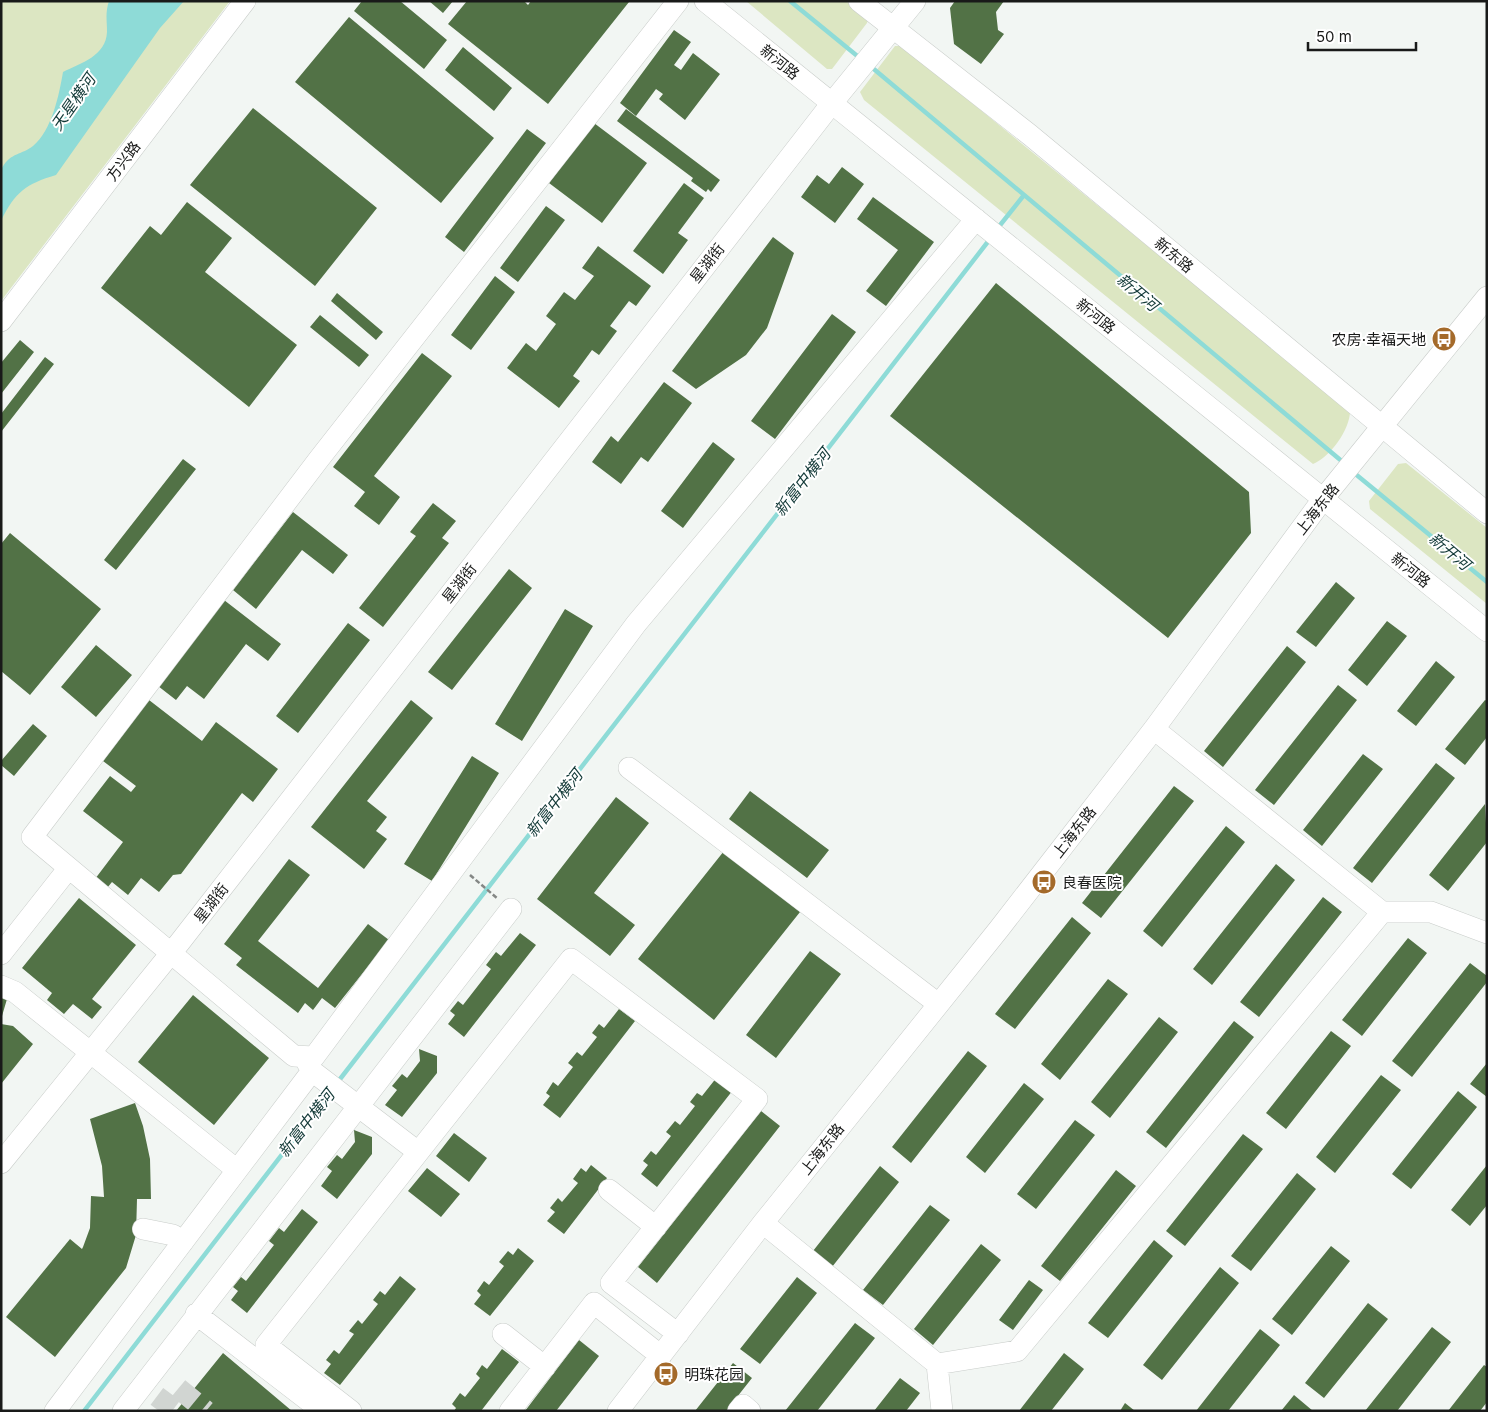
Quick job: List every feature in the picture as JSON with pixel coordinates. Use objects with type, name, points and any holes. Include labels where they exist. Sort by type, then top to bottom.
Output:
[{"type":"street","name":"方兴路","points":[[1,321],[245,1]]},
{"type":"street","points":[[418,1152],[352,1102],[312,1068],[294,1056],[32,838],[319,459],[678,1]]},
{"type":"street","name":"新河路","points":[[705,1],[1487,631]]},
{"type":"street","name":"新东路","points":[[859,1],[1030,135],[1382,428],[1487,512]]},
{"type":"street","name":"星湖街","points":[[1,1163],[172,953],[832,103],[915,1]]},
{"type":"street","points":[[55,1411],[237,1170],[312,1068],[314,1057],[636,624],[989,229]]},
{"type":"street","name":"上海东路","points":[[618,1411],[763,1223],[937,1003],[999,929],[1154,730],[1323,499],[1487,297]]},
{"type":"street","points":[[1154,730],[1382,912],[1431,912],[1487,933]]},
{"type":"street","points":[[629,768],[937,1003]]},
{"type":"street","points":[[1,954],[68,869]]},
{"type":"street","points":[[123,1411],[352,1102],[503,903]]},
{"type":"street","points":[[937,1364],[1017,1351],[1382,912]]},
{"type":"street","points":[[350,1411],[266,1345],[571,959],[757,1099],[611,1283],[678,1334]]},
{"type":"street","points":[[1,986],[15,992],[237,1170]]},
{"type":"street","points":[[609,1190],[656,1227]]},
{"type":"street","points":[[763,1223],[937,1364],[942,1411]]},
{"type":"street","points":[[144,1229],[173,1234],[183,1242]]},
{"type":"street","points":[[510,1411],[594,1303],[661,1356]]},
{"type":"street","points":[[196,1314],[322,1411]]},
{"type":"street","points":[[502,1334],[545,1367]]},
{"type":"street","points":[[738,1411],[743,1405],[750,1411]]},
{"type":"path","points":[[476,880],[503,903]]},
{"type":"green space","points":[[1,1],[230,1],[1,301]]},
{"type":"green space","points":[[746,1],[846,1],[868,19],[867,23],[832,69],[827,69]]},
{"type":"green space","points":[[895,46],[902,46],[1350,411],[1347,426],[1332,449],[1313,464],[864,100],[860,92]]},
{"type":"green space","points":[[1406,463],[1487,528],[1487,604],[1370,509],[1369,501],[1398,464]]},
{"type":"water","name":"天星横河","points":[[109,1],[184,1],[160,28],[56,175],[22,190],[11,203],[1,221],[2,168],[9,159],[29,149],[40,139],[54,112],[63,72],[85,62],[102,47],[106,40]]},
{"type":"building","points":[[362,1],[400,1],[447,40],[424,69],[354,11]]},
{"type":"building","points":[[429,1],[453,1],[443,13]]},
{"type":"building","points":[[467,1],[524,1],[528,5],[531,1],[629,2],[548,104],[448,24]]},
{"type":"building","points":[[955,1],[1004,1],[996,12],[998,30],[1004,34],[981,64],[954,44],[950,8]]},
{"type":"building","points":[[349,17],[494,138],[441,203],[295,82]]},
{"type":"building","points":[[674,30],[691,42],[674,65],[681,70],[693,53],[720,74],[685,120],[659,99],[663,94],[656,89],[636,116],[620,103]]},
{"type":"building","points":[[463,47],[512,88],[494,111],[445,70]]},
{"type":"building","points":[[253,108],[377,208],[315,286],[190,185]]},
{"type":"building","points":[[626,109],[720,180],[711,192],[708,189],[706,192],[691,181],[693,178],[617,121]]},
{"type":"building","points":[[594,123],[647,163],[602,223],[549,183]]},
{"type":"building","points":[[527,129],[546,143],[464,252],[445,237]]},
{"type":"building","points":[[842,167],[864,184],[835,223],[801,197],[817,175],[829,184]]},
{"type":"building","points":[[684,183],[704,198],[678,233],[688,240],[663,274],[633,251]]},
{"type":"building","points":[[873,197],[934,242],[886,306],[866,291],[898,250],[857,219]]},
{"type":"building","points":[[187,202],[232,238],[205,272],[297,345],[249,407],[101,288],[150,226],[161,235]]},
{"type":"building","points":[[546,206],[565,220],[518,282],[500,268]]},
{"type":"building","points":[[773,237],[794,253],[767,328],[746,355],[696,389],[672,371]]},
{"type":"building","points":[[598,246],[651,286],[636,306],[629,301],[610,326],[617,331],[599,355],[592,350],[573,376],[580,381],[559,408],[507,368],[526,343],[536,351],[556,324],[546,316],[564,292],[575,300],[594,276],[582,268]]},
{"type":"building","points":[[495,276],[515,292],[471,350],[451,335]]},
{"type":"building","points":[[996,283],[1249,492],[1251,533],[1168,638],[890,416]]},
{"type":"building","points":[[337,293],[383,332],[376,340],[331,301]]},
{"type":"building","points":[[832,314],[856,332],[775,439],[751,421]]},
{"type":"building","points":[[320,315],[369,355],[359,367],[310,327]]},
{"type":"building","points":[[20,340],[34,352],[1,394],[1,363]]},
{"type":"building","points":[[422,353],[452,376],[374,476],[400,497],[379,525],[354,506],[365,492],[333,467]]},
{"type":"building","points":[[45,357],[54,364],[1,432],[1,414]]},
{"type":"building","points":[[664,382],[692,403],[648,462],[641,457],[621,484],[592,462],[611,436],[618,442]]},
{"type":"building","points":[[713,442],[735,459],[683,528],[661,511]]},
{"type":"building","points":[[183,459],[196,469],[116,570],[104,560]]},
{"type":"building","points":[[433,503],[456,521],[442,538],[449,543],[383,627],[359,608],[416,536],[410,532]]},
{"type":"building","points":[[293,512],[348,555],[333,574],[302,550],[256,609],[233,590]]},
{"type":"building","points":[[10,533],[101,609],[30,695],[1,671],[1,544]]},
{"type":"building","points":[[509,569],[532,588],[452,690],[428,672]]},
{"type":"building","points":[[1336,582],[1355,598],[1316,647],[1296,632]]},
{"type":"building","points":[[224,600],[281,644],[268,661],[246,644],[204,699],[187,686],[176,700],[158,686]]},
{"type":"building","points":[[565,609],[593,626],[522,741],[495,724]]},
{"type":"building","points":[[1387,621],[1407,636],[1367,686],[1348,670]]},
{"type":"building","points":[[348,623],[370,640],[298,733],[276,716]]},
{"type":"building","points":[[96,645],[132,675],[96,717],[61,687]]},
{"type":"building","points":[[1287,646],[1306,662],[1223,767],[1204,751]]},
{"type":"building","points":[[1436,661],[1455,677],[1416,726],[1397,711]]},
{"type":"building","points":[[1338,685],[1357,700],[1274,805],[1255,790]]},
{"type":"building","points":[[149,700],[202,741],[216,722],[278,769],[253,802],[242,793],[181,874],[173,875],[159,892],[141,878],[128,895],[112,882],[107,888],[95,879],[123,842],[83,811],[110,776],[131,792],[136,786],[103,761]]},
{"type":"building","points":[[411,700],[433,718],[367,801],[387,817],[376,831],[387,839],[364,869],[311,827]]},
{"type":"building","points":[[1485,700],[1487,701],[1487,737],[1465,765],[1445,749]]},
{"type":"building","points":[[33,724],[47,736],[14,776],[1,765],[1,761]]},
{"type":"building","points":[[1363,754],[1383,769],[1322,846],[1303,830]]},
{"type":"building","points":[[472,756],[499,773],[432,881],[404,864]]},
{"type":"building","points":[[1436,763],[1455,778],[1372,883],[1353,868]]},
{"type":"building","points":[[1174,786],[1194,801],[1101,918],[1082,903]]},
{"type":"building","points":[[750,791],[829,850],[807,878],[729,819]]},
{"type":"building","points":[[616,797],[649,823],[594,893],[635,925],[610,956],[537,899]]},
{"type":"building","points":[[1485,804],[1487,842],[1448,891],[1429,875]]},
{"type":"building","points":[[1226,826],[1245,842],[1162,947],[1143,931]]},
{"type":"building","points":[[724,851],[800,912],[714,1020],[638,959]]},
{"type":"building","points":[[289,859],[310,875],[258,941],[318,988],[368,924],[389,940],[335,1008],[322,998],[313,1010],[305,1003],[298,1013],[236,965],[242,958],[224,944]]},
{"type":"building","points":[[1276,864],[1295,880],[1212,985],[1193,969]]},
{"type":"building","points":[[1323,897],[1342,912],[1259,1017],[1240,1002]]},
{"type":"building","points":[[79,898],[136,945],[92,999],[102,1007],[92,1019],[73,1004],[64,1014],[47,1000],[52,993],[22,968]]},
{"type":"building","points":[[1072,917],[1091,933],[1015,1029],[995,1014]]},
{"type":"building","points":[[520,933],[536,945],[464,1037],[448,1024],[455,1015],[450,1011],[458,1001],[463,1005],[491,969],[486,965],[496,952],[501,956]]},
{"type":"building","points":[[1408,938],[1427,953],[1362,1036],[1342,1020]]},
{"type":"building","points":[[810,951],[841,974],[776,1058],[746,1035]]},
{"type":"building","points":[[1470,963],[1487,976],[1487,982],[1412,1077],[1392,1061]]},
{"type":"building","points":[[1108,979],[1128,994],[1060,1080],[1041,1064]]},
{"type":"building","points":[[193,995],[269,1058],[214,1125],[138,1062]]},
{"type":"building","points":[[1,998],[7,999],[2,1016],[1,1016]]},
{"type":"building","points":[[619,1009],[635,1021],[560,1118],[543,1105],[550,1096],[546,1093],[553,1082],[558,1086],[573,1067],[568,1063],[577,1052],[582,1056],[597,1037],[592,1033],[599,1024],[604,1028]]},
{"type":"building","points":[[1159,1017],[1178,1032],[1110,1118],[1091,1102]]},
{"type":"building","points":[[1234,1021],[1254,1037],[1166,1148],[1146,1132]]},
{"type":"building","points":[[1,1024],[13,1026],[33,1044],[1,1084]]},
{"type":"building","points":[[1331,1031],[1351,1046],[1286,1129],[1266,1113]]},
{"type":"building","points":[[419,1049],[437,1056],[437,1073],[402,1117],[385,1105],[397,1090],[392,1086],[402,1074],[407,1078],[420,1061]]},
{"type":"building","points":[[968,1051],[987,1066],[911,1163],[892,1147]]},
{"type":"building","points":[[1487,1063],[1487,1097],[1470,1084]]},
{"type":"building","points":[[1381,1075],[1401,1090],[1335,1173],[1316,1157]]},
{"type":"building","points":[[717,1077],[733,1090],[657,1187],[641,1174],[648,1165],[643,1161],[651,1151],[656,1155],[671,1136],[666,1132],[675,1121],[680,1125],[695,1106],[690,1102],[697,1093],[702,1096]]},
{"type":"building","points":[[1024,1083],[1044,1099],[985,1173],[966,1157]]},
{"type":"building","points":[[1458,1091],[1477,1107],[1411,1189],[1392,1174]]},
{"type":"building","points":[[135,1103],[143,1126],[150,1159],[151,1199],[137,1199],[136,1235],[126,1268],[55,1357],[6,1317],[70,1239],[82,1249],[83,1247],[90,1228],[91,1196],[104,1197],[102,1166],[90,1119]]},
{"type":"building","points":[[761,1111],[780,1126],[657,1283],[638,1267]]},
{"type":"building","points":[[1075,1120],[1095,1135],[1036,1209],[1017,1194]]},
{"type":"building","points":[[354,1130],[372,1137],[372,1154],[337,1199],[321,1186],[332,1171],[327,1167],[337,1155],[342,1159],[355,1142]]},
{"type":"building","points":[[454,1133],[487,1158],[469,1182],[436,1156]]},
{"type":"building","points":[[1243,1134],[1263,1149],[1185,1246],[1166,1231]]},
{"type":"building","points":[[591,1165],[607,1178],[564,1234],[547,1221],[555,1212],[550,1208],[558,1198],[562,1202],[578,1183],[573,1179],[581,1168],[586,1172]]},
{"type":"building","points":[[1487,1165],[1487,1205],[1470,1226],[1451,1210]]},
{"type":"building","points":[[880,1166],[899,1182],[832,1267],[813,1251]]},
{"type":"building","points":[[427,1168],[460,1194],[441,1217],[408,1191]]},
{"type":"building","points":[[1116,1170],[1136,1186],[1060,1281],[1041,1266]]},
{"type":"building","points":[[1297,1173],[1316,1189],[1251,1271],[1231,1256]]},
{"type":"building","points":[[930,1205],[950,1220],[883,1305],[863,1290]]},
{"type":"building","points":[[302,1209],[318,1222],[247,1313],[231,1300],[238,1291],[233,1287],[241,1277],[246,1281],[274,1245],[269,1241],[279,1228],[284,1232]]},
{"type":"building","points":[[1154,1240],[1173,1256],[1108,1338],[1088,1323]]},
{"type":"building","points":[[981,1244],[1001,1260],[933,1345],[914,1329]]},
{"type":"building","points":[[1331,1246],[1350,1261],[1292,1335],[1272,1319]]},
{"type":"building","points":[[518,1248],[534,1261],[490,1316],[474,1304],[481,1295],[477,1291],[484,1281],[489,1285],[504,1266],[499,1262],[508,1251],[513,1255]]},
{"type":"building","points":[[1220,1267],[1239,1283],[1162,1380],[1143,1365]]},
{"type":"building","points":[[400,1276],[416,1289],[340,1385],[324,1373],[331,1364],[326,1360],[334,1350],[339,1354],[354,1334],[349,1331],[358,1320],[362,1324],[378,1304],[373,1300],[380,1291],[385,1295]]},
{"type":"building","points":[[797,1277],[817,1293],[760,1364],[740,1349]]},
{"type":"building","points":[[1029,1280],[1043,1290],[1013,1330],[999,1320]]},
{"type":"building","points":[[1368,1303],[1388,1319],[1324,1398],[1305,1383]]},
{"type":"building","points":[[855,1323],[875,1338],[817,1411],[785,1411]]},
{"type":"building","points":[[1432,1327],[1451,1342],[1397,1411],[1365,1411]]},
{"type":"building","points":[[1260,1329],[1280,1345],[1228,1411],[1196,1411]]},
{"type":"building","points":[[579,1340],[599,1356],[556,1411],[525,1411]]},
{"type":"building","points":[[502,1349],[519,1362],[481,1411],[454,1411],[456,1408],[452,1404],[460,1393],[465,1397],[480,1378],[476,1374],[482,1365],[487,1369]]},
{"type":"building","points":[[223,1353],[292,1411],[176,1411]]},
{"type":"building","points":[[1064,1353],[1084,1369],[1051,1411],[1019,1411]]},
{"type":"building","points":[[733,1363],[752,1378],[726,1411],[695,1411]]},
{"type":"building","points":[[1484,1365],[1487,1367],[1487,1402],[1480,1411],[1448,1411]]},
{"type":"building","points":[[900,1378],[920,1393],[906,1411],[874,1411]]},
{"type":"building","points":[[1294,1395],[1313,1411],[1281,1411]]},
{"type":"building","points":[[1125,1403],[1135,1411],[1120,1411]]},
{"type":"waterway","name":"新开河","points":[[790,1],[861,59]]},
{"type":"waterway","name":"新开河","points":[[869,65],[1344,463]]},
{"type":"waterway","name":"新富中横河","points":[[997,229],[1024,195]]},
{"type":"waterway","name":"新富中横河","points":[[337,1083],[990,239]]},
{"type":"waterway","name":"新开河","points":[[1353,472],[1487,582]]},
{"type":"waterway","name":"新富中横河","points":[[84,1411],[331,1091]]},
{"type":"tunnel","points":[[159,1411],[177,1387],[206,1411]]},
{"type":"place","name":"农房·幸福天地","points":[[1444,339]]},
{"type":"place","name":"良春医院","points":[[1044,882]]},
{"type":"place","name":"明珠花园","points":[[666,1374]]}]
